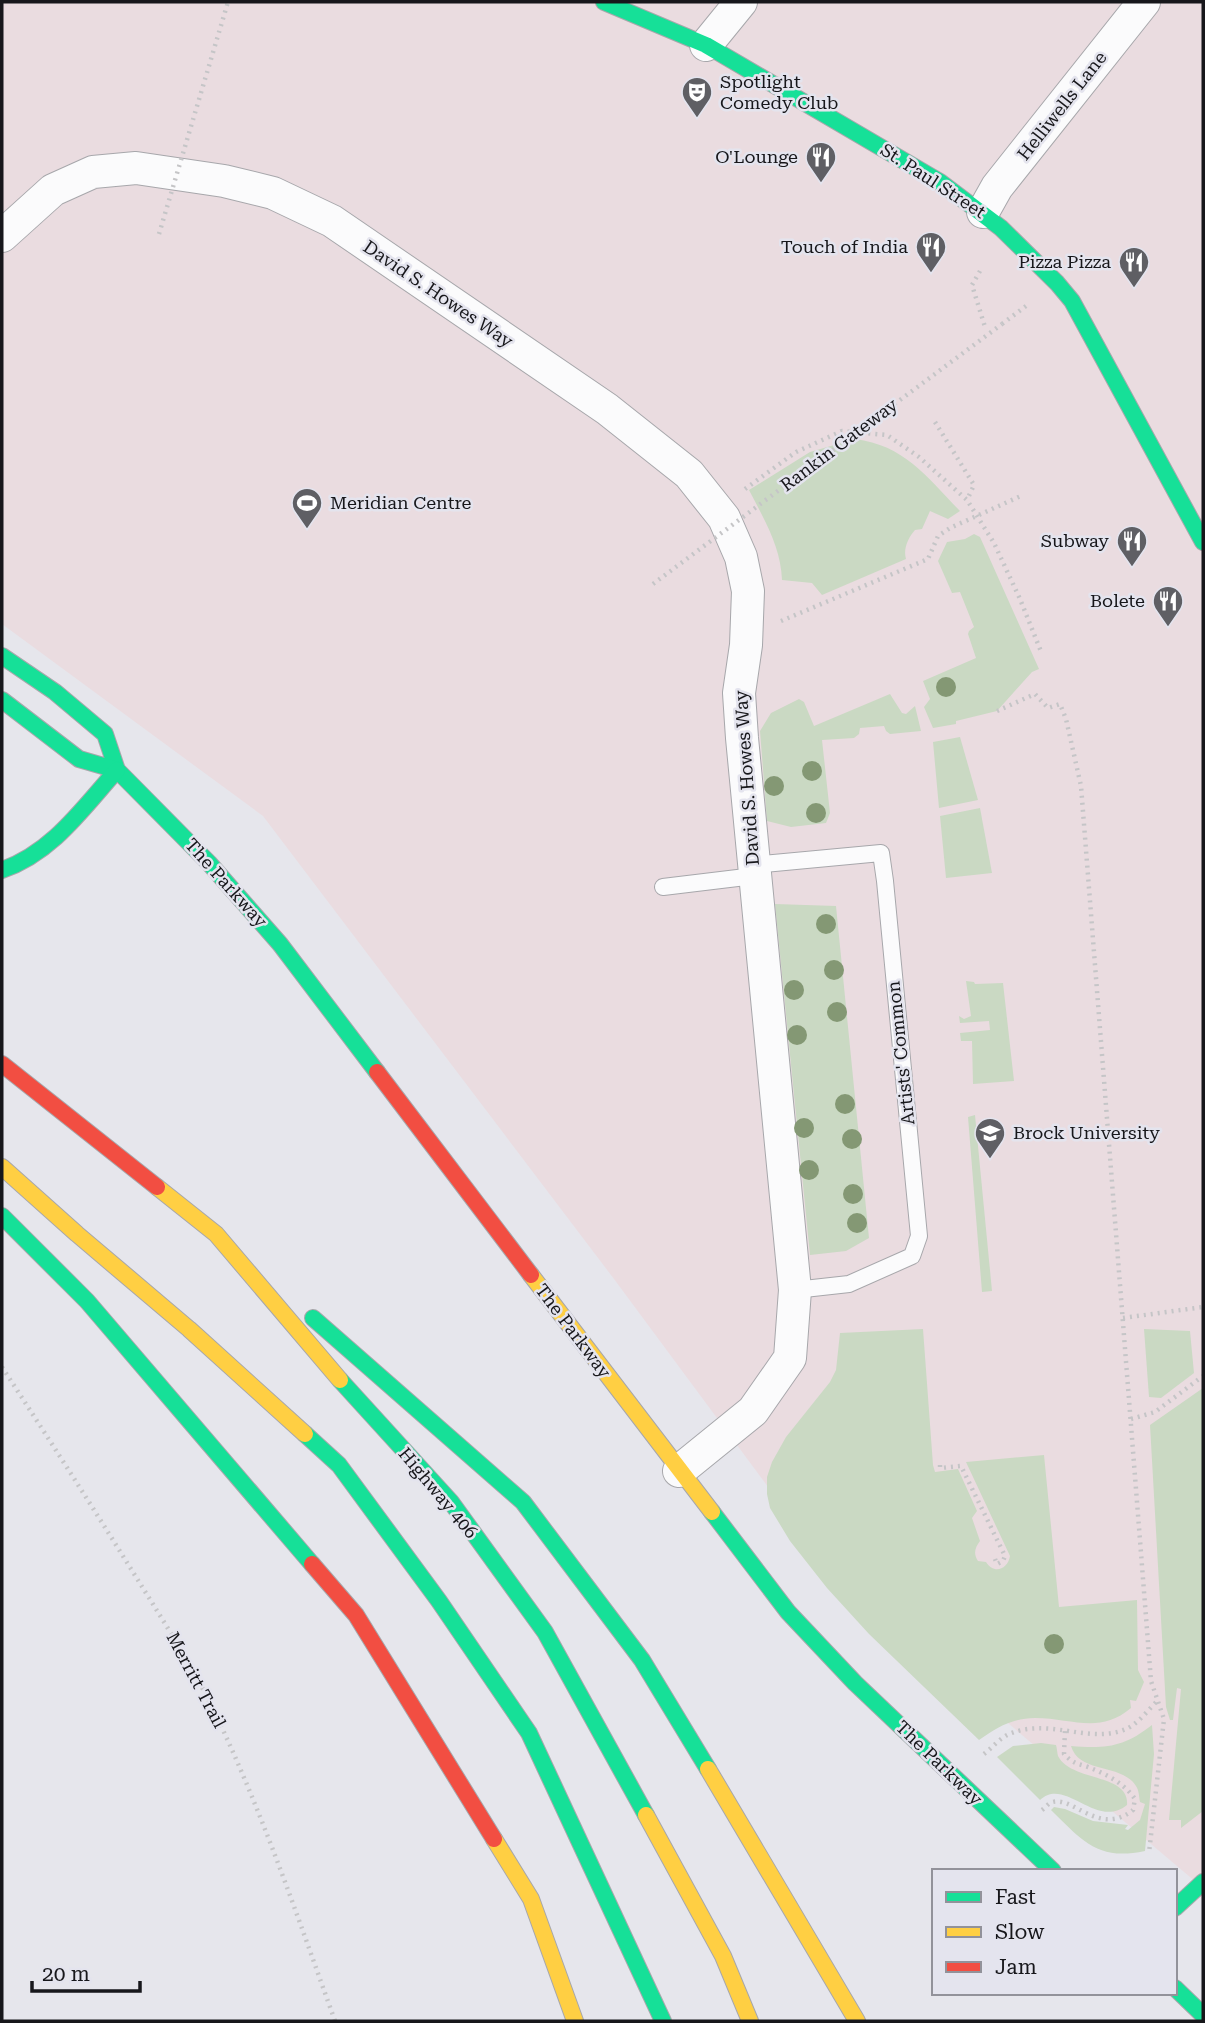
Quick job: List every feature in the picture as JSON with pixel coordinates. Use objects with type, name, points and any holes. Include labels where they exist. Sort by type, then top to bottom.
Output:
[{"type":"main road","name":"St. Paul Street","points":[[604,2],[706,45],[940,182],[1001,228],[1072,301],[1203,542]]},
{"type":"main road","name":"The Parkway","points":[[2,656],[55,692],[104,734],[117,770],[209,863],[280,944],[788,1612],[855,1683],[1050,1869]]},
{"type":"main road","name":"The Parkway","points":[[2,700],[79,759],[117,770]]},
{"type":"main road","points":[[2,870],[25,861],[47,845],[117,770]]},
{"type":"main road","name":"Highway 406","points":[[2,1064],[216,1234],[365,1409],[451,1503],[545,1632],[723,1956],[750,2021]]},
{"type":"main road","points":[[2,1167],[189,1329],[339,1465],[439,1601],[529,1733],[663,2021]]},
{"type":"main road","points":[[2,1216],[87,1301],[356,1615],[531,1899],[575,2021]]},
{"type":"main road","points":[[216,1234],[523,1502],[642,1660],[857,2021]]},
{"type":"main road","points":[[1177,1906],[1203,1882]]},
{"type":"main road","points":[[1177,1990],[1203,2015]]},
{"type":"street","points":[[706,45],[741,2]]},
{"type":"street","name":"Helliwells Lane","points":[[983,212],[998,187],[1144,2]]},
{"type":"street","name":"David S. Howes Way","points":[[2,236],[53,190],[93,172],[136,168],[224,180],[273,193],[331,221],[607,410],[689,474],[724,518],[741,557],[748,591],[747,635],[740,693],[754,871],[795,1290],[790,1358],[754,1411],[679,1471]]},
{"type":"lane","name":"Artists' Common","points":[[754,871],[881,853],[885,881],[919,1236],[912,1255],[849,1284],[795,1290]]},
{"type":"lane","points":[[663,887],[754,871]]},
{"type":"path","points":[[159,234],[228,2]]},
{"type":"path","points":[[980,271],[972,285],[985,327]]},
{"type":"path","name":"Rankin Gateway","points":[[653,584],[1026,306]]},
{"type":"path","points":[[935,422],[974,485],[967,500]]},
{"type":"path","points":[[717,510],[796,452],[842,431],[887,435],[919,457],[967,500],[994,543],[1042,654]]},
{"type":"path","points":[[747,635],[928,559],[938,536],[1023,495]]},
{"type":"path","points":[[997,711],[1035,694],[1048,708],[1060,704],[1081,786],[1151,1681],[1164,1719],[1149,1853]]},
{"type":"path","points":[[1123,1318],[1203,1307]]},
{"type":"path","name":"Merritt Trail","points":[[2,1367],[79,1484],[191,1666],[215,1713],[275,1854],[335,2021]]},
{"type":"path","points":[[1131,1419],[1155,1412],[1203,1376]]},
{"type":"path","points":[[940,1465],[940,1468],[961,1466],[1004,1556],[1003,1561],[997,1564],[995,1559]]},
{"type":"path","points":[[982,1756],[1008,1734],[1035,1728],[1109,1735],[1130,1728],[1158,1700]]},
{"type":"path","points":[[1041,1812],[1050,1803],[1060,1802],[1107,1821],[1126,1816],[1133,1810],[1135,1799],[1128,1789],[1089,1767],[1073,1763],[1064,1754],[1065,1730]]},
{"type":"shaded area","points":[[2,2],[1203,2],[1203,1888],[834,1576],[614,1279],[263,816],[2,624]]},
{"type":"green space","points":[[855,439],[872,442],[901,455],[914,464],[960,511],[948,519],[930,511],[922,529],[915,530],[908,540],[906,559],[822,595],[812,583],[782,580],[775,545],[749,490],[810,452]]},
{"type":"green space","points":[[974,534],[980,537],[1039,669],[1032,672],[997,711],[933,728],[924,707],[930,699],[923,681],[976,658],[968,634],[974,627],[960,592],[952,593],[938,561],[947,542],[965,539]]},
{"type":"green space","points":[[890,694],[902,713],[906,714],[915,706],[921,731],[890,734],[884,726],[860,728],[859,734],[854,738],[822,740],[830,813],[826,823],[791,827],[767,821],[760,731],[771,713],[799,699],[804,702],[814,726]]},
{"type":"green space","points":[[960,737],[978,800],[939,808],[933,742]]},
{"type":"green space","points":[[980,808],[992,873],[946,878],[940,816]]},
{"type":"green space","points":[[775,904],[836,906],[869,1238],[846,1251],[810,1255]]},
{"type":"green space","points":[[966,981],[975,984],[1003,983],[1014,1081],[973,1084],[972,1041],[961,1041],[960,1033],[990,1030],[989,1021],[960,1023],[959,1016],[964,1019],[971,1016]]},
{"type":"green space","points":[[975,1115],[992,1291],[982,1292],[968,1117]]},
{"type":"green space","points":[[923,1329],[933,1465],[935,1472],[958,1469],[977,1511],[972,1518],[980,1541],[975,1551],[978,1561],[1000,1569],[1007,1564],[1010,1556],[966,1462],[1044,1455],[1059,1607],[1137,1600],[1138,1670],[1144,1682],[1136,1701],[1130,1700],[1131,1708],[1119,1716],[1096,1723],[1035,1718],[1020,1720],[999,1727],[979,1740],[869,1634],[827,1588],[790,1541],[770,1508],[767,1477],[772,1462],[786,1437],[830,1382],[836,1370],[840,1333]]},
{"type":"green space","points":[[1144,1329],[1190,1331],[1194,1373],[1161,1398],[1149,1397]]},
{"type":"green space","points":[[1203,1388],[1203,1811],[1181,1828],[1181,1820],[1169,1820],[1181,1689],[1177,1688],[1173,1720],[1170,1720],[1166,1707],[1150,1425]]},
{"type":"green space","points":[[1152,1725],[1154,1754],[1145,1851],[1103,1851],[1082,1839],[1051,1810],[1054,1807],[1065,1809],[1093,1821],[1128,1825],[1125,1829],[1128,1830],[1140,1820],[1145,1804],[1140,1802],[1137,1788],[1130,1779],[1083,1761],[1071,1746],[1114,1745],[1132,1738]]},
{"type":"green space","points":[[1041,1743],[1056,1745],[1058,1756],[1075,1770],[1110,1782],[1119,1788],[1125,1795],[1127,1805],[1115,1811],[1104,1811],[1060,1794],[1050,1794],[1040,1800],[997,1757],[1013,1746]]},
{"type":"traffic: fast","points":[[604,2],[706,45],[940,182],[1001,228],[1072,301],[1203,542]]},
{"type":"traffic: fast","points":[[2,656],[55,692],[105,734],[117,770],[209,863],[280,944],[377,1072]]},
{"type":"traffic: fast","points":[[2,700],[79,759],[117,770]]},
{"type":"traffic: fast","points":[[2,870],[36,853],[66,828],[117,770]]},
{"type":"traffic: fast","points":[[2,1216],[87,1301],[312,1564]]},
{"type":"traffic: fast","points":[[313,1318],[523,1502],[642,1660],[708,1769]]},
{"type":"traffic: fast","points":[[340,1380],[451,1502],[545,1632],[646,1815]]},
{"type":"traffic: fast","points":[[305,1434],[339,1465],[439,1601],[529,1733],[663,2021]]},
{"type":"traffic: fast","points":[[712,1512],[788,1612],[855,1683],[1051,1869]]},
{"type":"traffic: fast","points":[[1177,1906],[1203,1882]]},
{"type":"traffic: fast","points":[[1177,1990],[1203,2015]]},
{"type":"traffic: slow","points":[[2,1167],[305,1434]]},
{"type":"traffic: slow","points":[[157,1187],[216,1234],[340,1380]]},
{"type":"traffic: slow","points":[[531,1275],[712,1512]]},
{"type":"traffic: slow","points":[[708,1769],[857,2021]]},
{"type":"traffic: slow","points":[[646,1815],[723,1956],[750,2021]]},
{"type":"traffic: slow","points":[[494,1839],[531,1899],[575,2021]]},
{"type":"traffic: jam","points":[[2,1064],[157,1187]]},
{"type":"traffic: jam","points":[[377,1072],[531,1275]]},
{"type":"traffic: jam","points":[[312,1564],[356,1615],[494,1839]]},
{"type":"place","name":"Spotlight Comedy Club","points":[[697,119]]},
{"type":"place","name":"O'Lounge","points":[[821,184]]},
{"type":"place","name":"Touch of India","points":[[931,274]]},
{"type":"place","name":"Pizza Pizza","points":[[1134,289]]},
{"type":"place","name":"Meridian Centre","points":[[307,530]]},
{"type":"place","name":"Subway","points":[[1132,568]]},
{"type":"place","name":"Bolete","points":[[1168,628]]},
{"type":"place","name":"Brock University","points":[[990,1160]]}]
